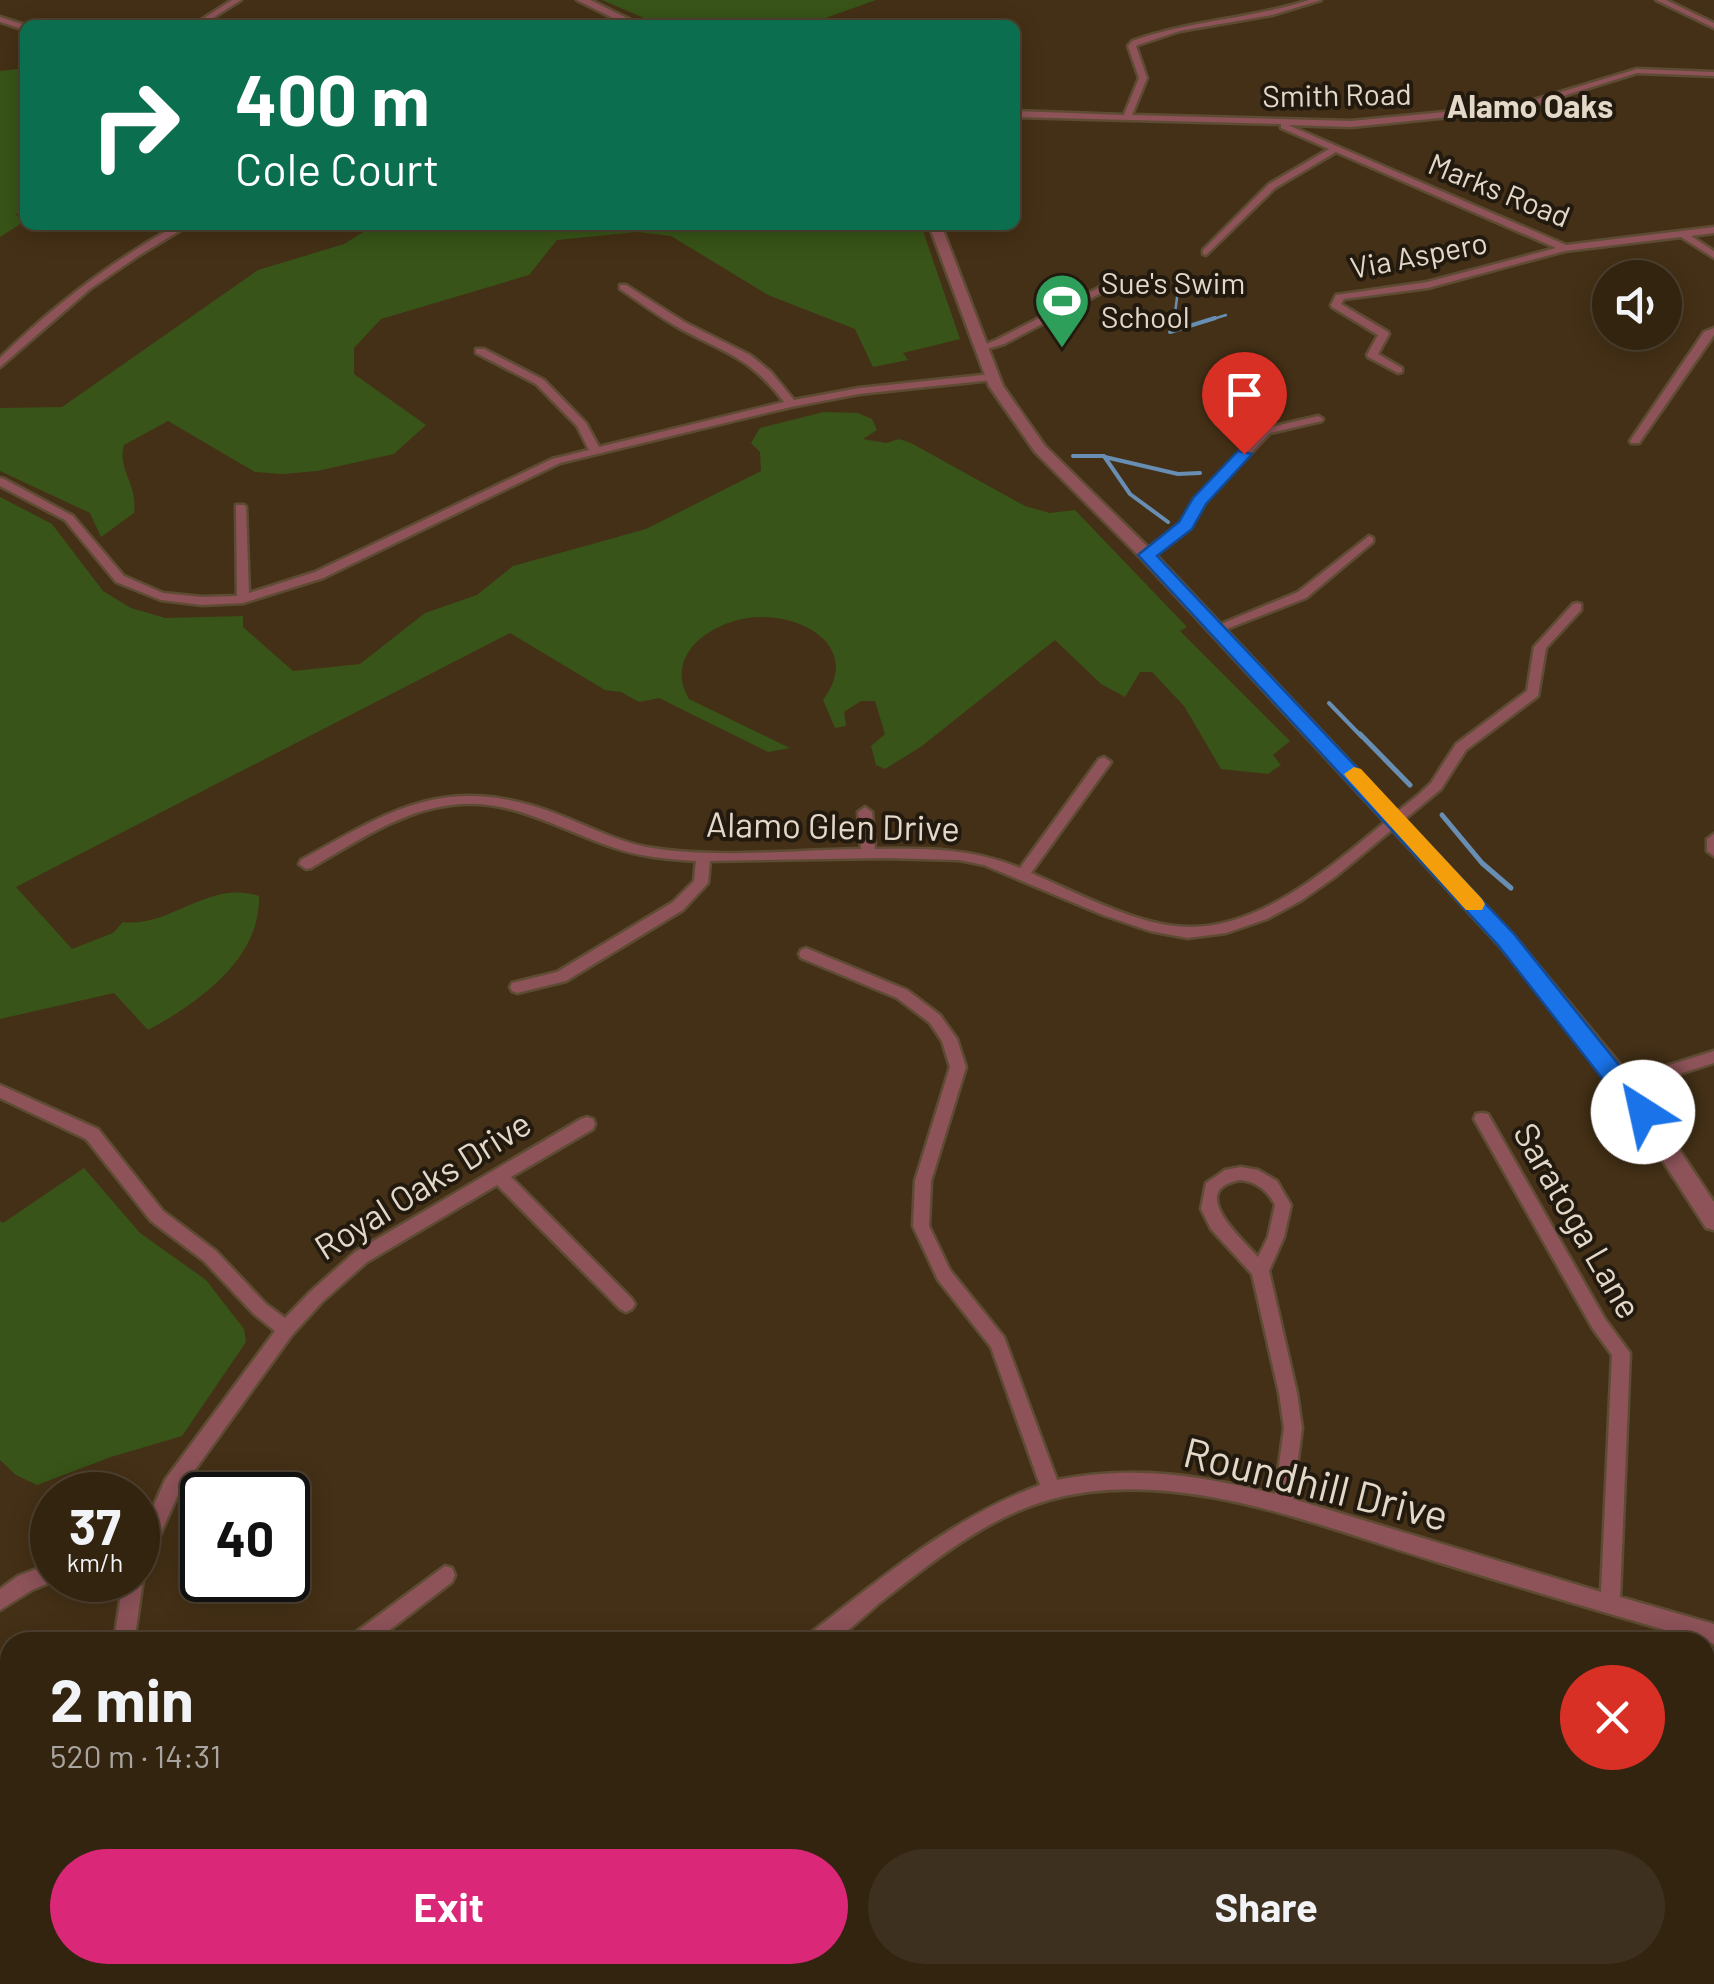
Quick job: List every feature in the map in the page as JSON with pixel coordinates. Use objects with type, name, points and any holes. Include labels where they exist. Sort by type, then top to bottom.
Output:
[{"type":"street","points":[[205,20],[237,0]]},
{"type":"street","points":[[582,0],[625,20]]},
{"type":"street","points":[[1127,117],[1143,78],[1132,46],[1161,34],[1317,0]]},
{"type":"street","points":[[1660,0],[1714,26]]},
{"type":"street","name":"Smith Road","points":[[1020,114],[1351,124],[1518,108],[1638,70],[1714,74]]},
{"type":"street","name":"Marks Road","points":[[1276,122],[1564,248],[1714,230]]},
{"type":"street","points":[[1206,252],[1272,186],[1333,150]]},
{"type":"street","points":[[0,364],[69,300],[175,230]]},
{"type":"street","points":[[936,230],[952,262],[992,377],[1040,449],[1147,555],[1397,818],[1506,940],[1625,1085],[1714,1221]]},
{"type":"street","points":[[1684,235],[1714,256]]},
{"type":"street","name":"Via Aspero","points":[[1398,370],[1372,355],[1384,334],[1336,305],[1340,297],[1428,285],[1564,248]]},
{"type":"street","points":[[980,348],[1000,342],[1117,282]]},
{"type":"street","points":[[622,288],[691,330],[726,343],[754,360],[790,404]]},
{"type":"street","points":[[1635,440],[1708,334],[1714,331]]},
{"type":"street","points":[[480,351],[540,382],[582,425],[595,450]]},
{"type":"street","points":[[0,480],[68,518],[120,578],[162,596],[202,601],[243,599],[318,575],[556,461],[790,404],[858,391],[992,377]]},
{"type":"street","points":[[1147,555],[1186,525],[1199,501],[1266,431],[1318,420]]},
{"type":"street","points":[[240,507],[243,599]]},
{"type":"street","points":[[1215,629],[1302,595],[1369,540]]},
{"type":"street","name":"Alamo Glen Drive","points":[[306,864],[387,818],[454,798],[514,802],[628,848],[702,855],[958,854],[1023,874],[1152,926],[1216,930],[1266,916],[1436,786],[1461,747],[1533,693],[1540,647],[1577,608]]},
{"type":"street","points":[[1023,874],[1104,762]]},
{"type":"street","points":[[865,812],[868,853]]},
{"type":"street","points":[[1714,839],[1714,851]]},
{"type":"street","points":[[518,987],[561,977],[678,906],[701,883],[702,855]]},
{"type":"street","points":[[806,954],[902,994],[936,1019],[949,1039],[958,1067],[923,1180],[922,1226],[944,1275],[998,1344],[1051,1490]]},
{"type":"street","points":[[1625,1085],[1714,1058]]},
{"type":"street","points":[[0,1091],[92,1134],[157,1216],[210,1256],[260,1310],[286,1329]]},
{"type":"street","name":"Saratoga Lane","points":[[1482,1118],[1599,1324],[1621,1354],[1610,1604]]},
{"type":"street","name":"Royal Oaks Drive","points":[[160,1513],[172,1486],[286,1329],[361,1257],[587,1124]]},
{"type":"street","points":[[1260,1271],[1280,1228],[1283,1205],[1270,1182],[1250,1174],[1232,1174],[1212,1188],[1209,1209],[1217,1224],[1260,1271],[1293,1428],[1284,1507]]},
{"type":"street","points":[[501,1178],[626,1304]]},
{"type":"street","name":"Roundhill Drive","points":[[828,1632],[945,1542],[997,1513],[1051,1490],[1145,1480],[1190,1484],[1284,1507],[1707,1632]]},
{"type":"street","points":[[371,1632],[445,1575]]},
{"type":"street","points":[[0,1600],[30,1581]]},
{"type":"street","points":[[125,1632],[129,1602]]},
{"type":"green space","points":[[602,0],[876,0],[820,20],[648,20]]},
{"type":"green space","points":[[20,69],[20,213],[15,214],[20,224],[0,237],[0,71]]},
{"type":"green space","points":[[367,230],[923,230],[960,339],[903,353],[908,360],[873,367],[855,329],[768,295],[671,236],[637,232],[557,240],[529,275],[381,319],[354,348],[354,374],[426,425],[394,454],[317,471],[255,472],[168,421],[124,445],[123,462],[133,493],[134,513],[101,537],[90,513],[0,471],[0,408],[62,407],[258,270],[344,244]]},
{"type":"green space","points":[[824,412],[858,413],[872,419],[877,430],[863,439],[911,443],[1025,506],[1050,513],[1075,510],[1187,627],[1180,631],[1290,741],[1273,755],[1281,765],[1268,774],[1221,769],[1184,706],[1152,672],[1140,672],[1125,697],[1101,684],[1055,640],[922,746],[885,769],[876,765],[871,746],[885,734],[875,701],[861,701],[844,712],[846,726],[835,728],[823,700],[833,682],[836,665],[832,651],[810,629],[794,622],[758,617],[725,624],[697,641],[682,667],[682,682],[689,699],[790,748],[768,752],[659,698],[639,702],[621,692],[605,690],[510,633],[16,887],[72,949],[113,933],[123,922],[157,918],[206,898],[241,892],[259,896],[250,940],[238,959],[187,1007],[148,1030],[114,993],[0,1019],[0,497],[52,524],[103,591],[131,608],[165,618],[243,616],[243,627],[293,671],[360,664],[425,613],[477,595],[513,566],[646,529],[761,471],[760,452],[751,443],[760,428]]},
{"type":"green space","points":[[84,1168],[140,1233],[206,1280],[244,1329],[246,1342],[182,1436],[71,1472],[30,1472],[30,1482],[0,1460],[0,1221],[3,1223]]},
{"type":"waterway","points":[[1174,321],[1178,290]]},
{"type":"waterway","points":[[1207,321],[1226,315]]},
{"type":"waterway","points":[[1170,332],[1215,318]]},
{"type":"waterway","points":[[1171,330],[1174,321]]},
{"type":"waterway","points":[[1073,456],[1104,456],[1130,494],[1168,522]]},
{"type":"waterway","points":[[1105,457],[1178,474],[1200,473]]},
{"type":"waterway","points":[[1329,703],[1362,737]]},
{"type":"waterway","points":[[1360,734],[1410,785]]},
{"type":"waterway","points":[[1442,815],[1482,863],[1511,888]]},
{"type":"slow traffic","points":[[1354,774],[1474,904]]},
{"type":"place","name":"Sue's Swim School","points":[[1062,350]]},
{"type":"district","name":"Alamo Oaks","points":[[1530,107]]},
{"type":"route","points":[[1244,454],[1199,501],[1186,525],[1147,555],[1397,818],[1506,940],[1643,1112]]}]
